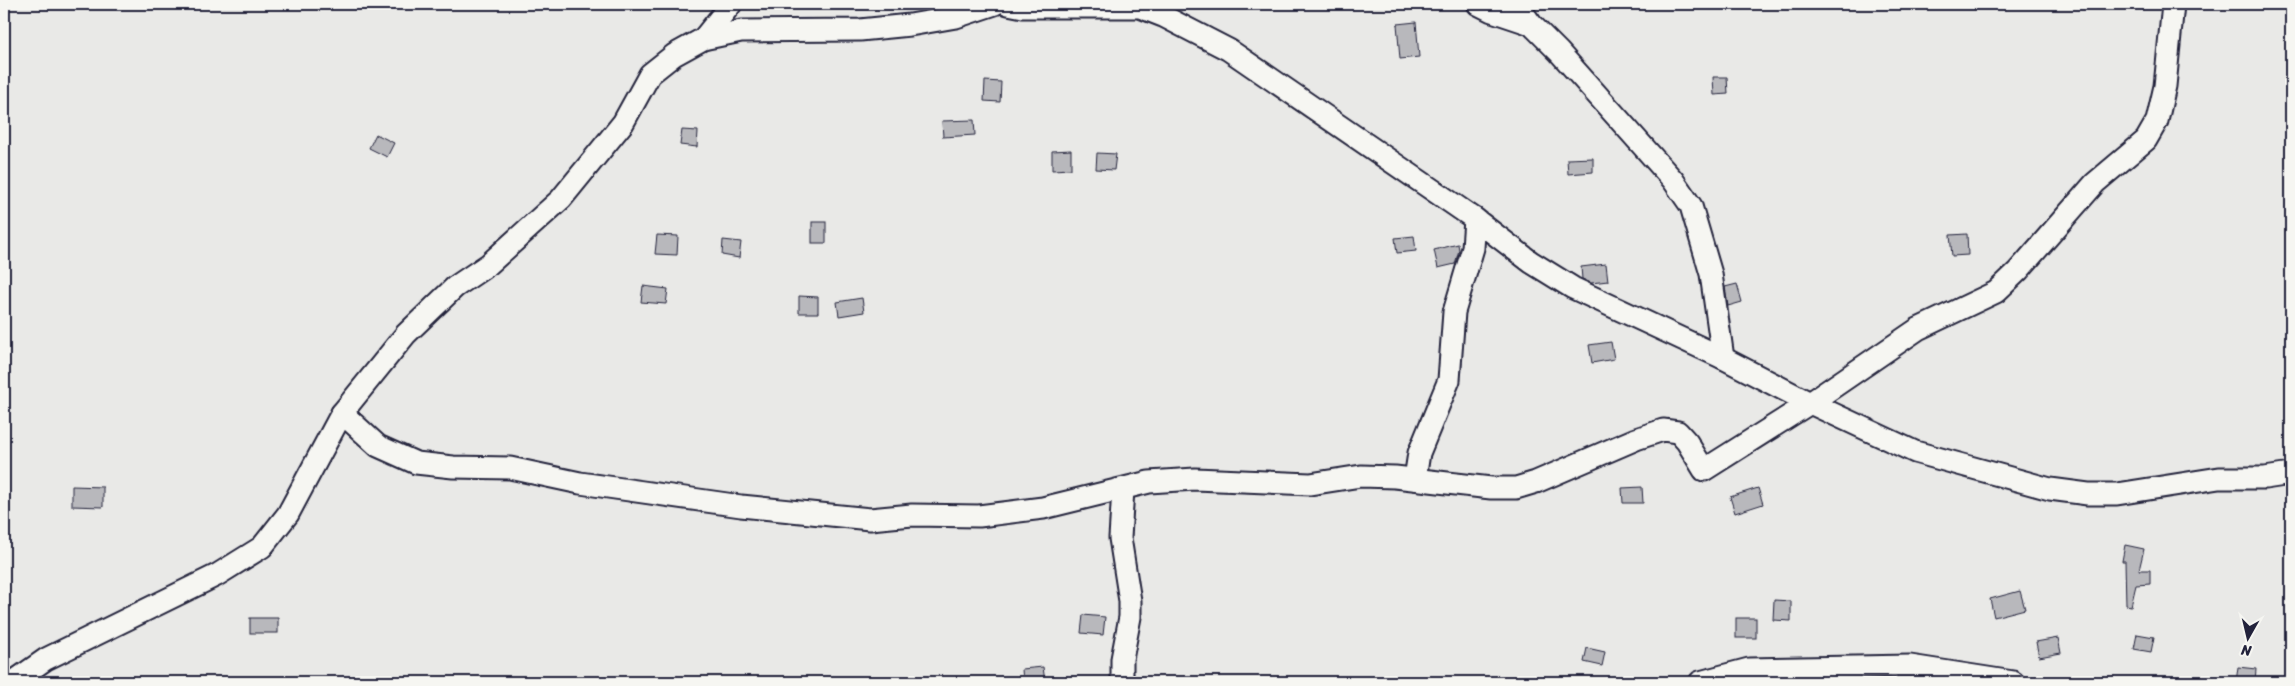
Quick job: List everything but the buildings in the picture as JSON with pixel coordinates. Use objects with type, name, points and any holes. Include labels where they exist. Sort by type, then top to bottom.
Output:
[{"type":"street","points":[[703,39],[731,4]]},
{"type":"street","points":[[13,682],[46,659],[217,575],[262,547],[288,514],[342,413],[406,334],[455,287],[489,264],[561,199],[623,123],[650,74],[674,54],[703,39],[741,31],[860,30],[910,25],[956,16],[995,4]]},
{"type":"street","points":[[1008,4],[1023,7],[1140,7],[1163,16],[1229,50],[1475,218],[1531,262],[1573,288],[1723,358],[1810,403],[1915,452],[2050,489],[2088,494],[2117,494],[2219,478],[2265,478],[2291,474]]},
{"type":"street","points":[[1478,4],[1492,12],[1531,24]]},
{"type":"street","points":[[1517,4],[1531,24],[1559,52],[1673,180],[1691,206],[1711,274],[1723,358]]},
{"type":"street","points":[[342,413],[378,446],[416,463],[453,467],[510,468],[580,483],[741,506],[870,519],[912,515],[979,516],[1043,508],[1149,482],[1195,479],[1310,484],[1361,476],[1415,479],[1491,488],[1516,488],[1536,482],[1636,439],[1663,430],[1678,432],[1687,442],[1704,470],[1810,403],[1918,329],[1996,292],[2095,183],[2146,140],[2157,122],[2166,86],[2173,4]]},
{"type":"street","points":[[1415,479],[1419,453],[1449,380],[1454,312],[1471,257],[1475,218]]},
{"type":"street","points":[[1122,682],[1122,659],[1130,618],[1130,601],[1120,538],[1123,489]]},
{"type":"street","points":[[1700,682],[1749,669],[1910,666],[2013,682]]}]
